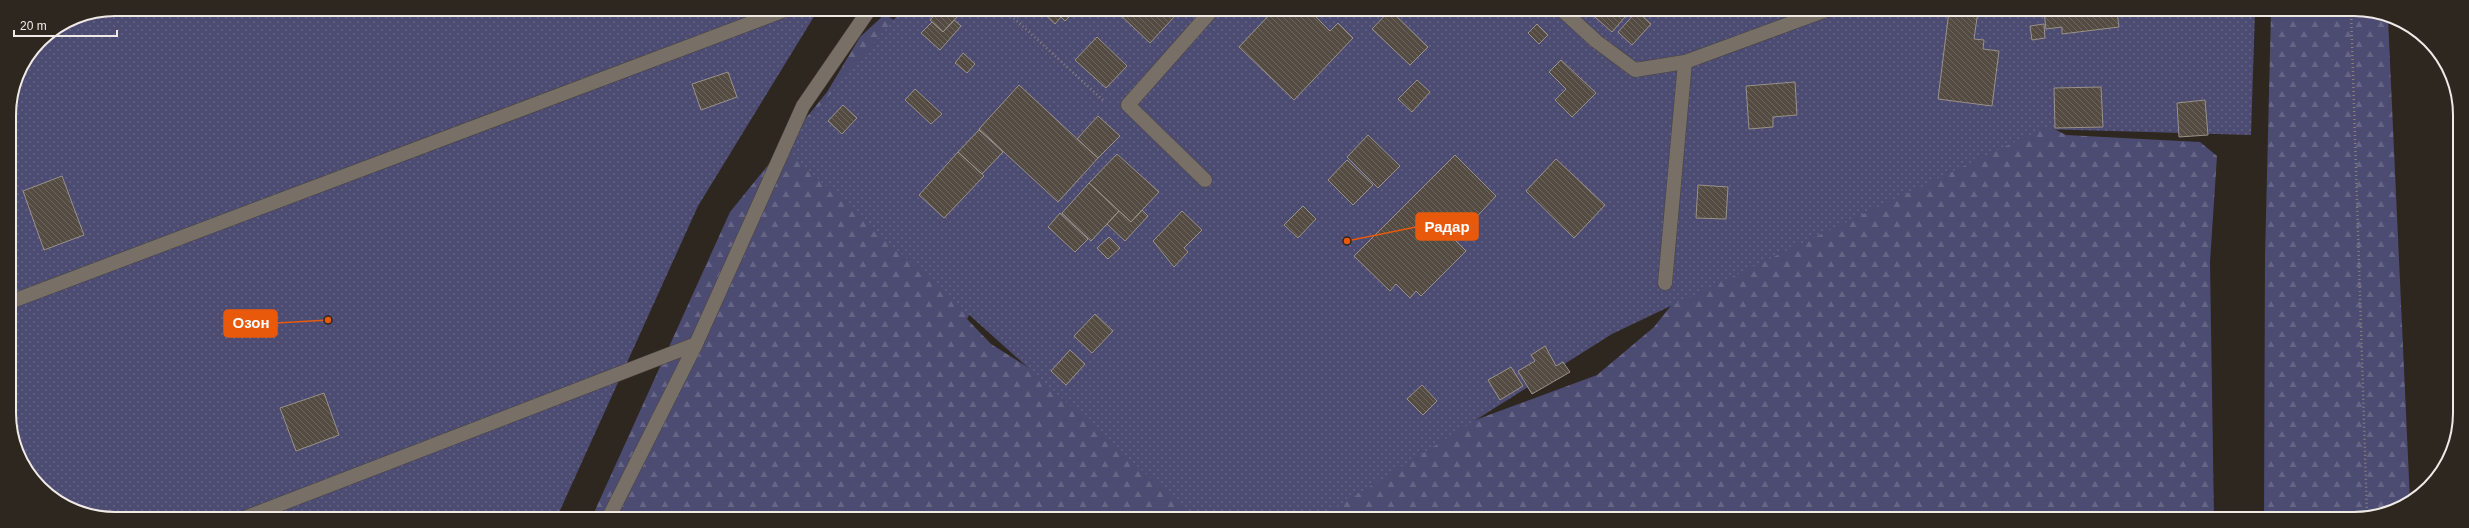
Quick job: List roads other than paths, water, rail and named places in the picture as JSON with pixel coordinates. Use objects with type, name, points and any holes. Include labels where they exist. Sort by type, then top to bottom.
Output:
[{"type":"lane","points":[[16,300],[769,16]]},
{"type":"lane","points":[[612,512],[696,344],[803,106],[865,16]]},
{"type":"lane","points":[[1205,180],[1128,105],[1207,16]]},
{"type":"lane","points":[[1568,16],[1596,42],[1635,70],[1685,62],[1808,16]]},
{"type":"lane","points":[[1665,283],[1685,62]]},
{"type":"lane","points":[[260,512],[696,344]]},
{"type":"place","name":"Радар","points":[[1347,241]]},
{"type":"place","name":"Озон","points":[[328,320]]}]
